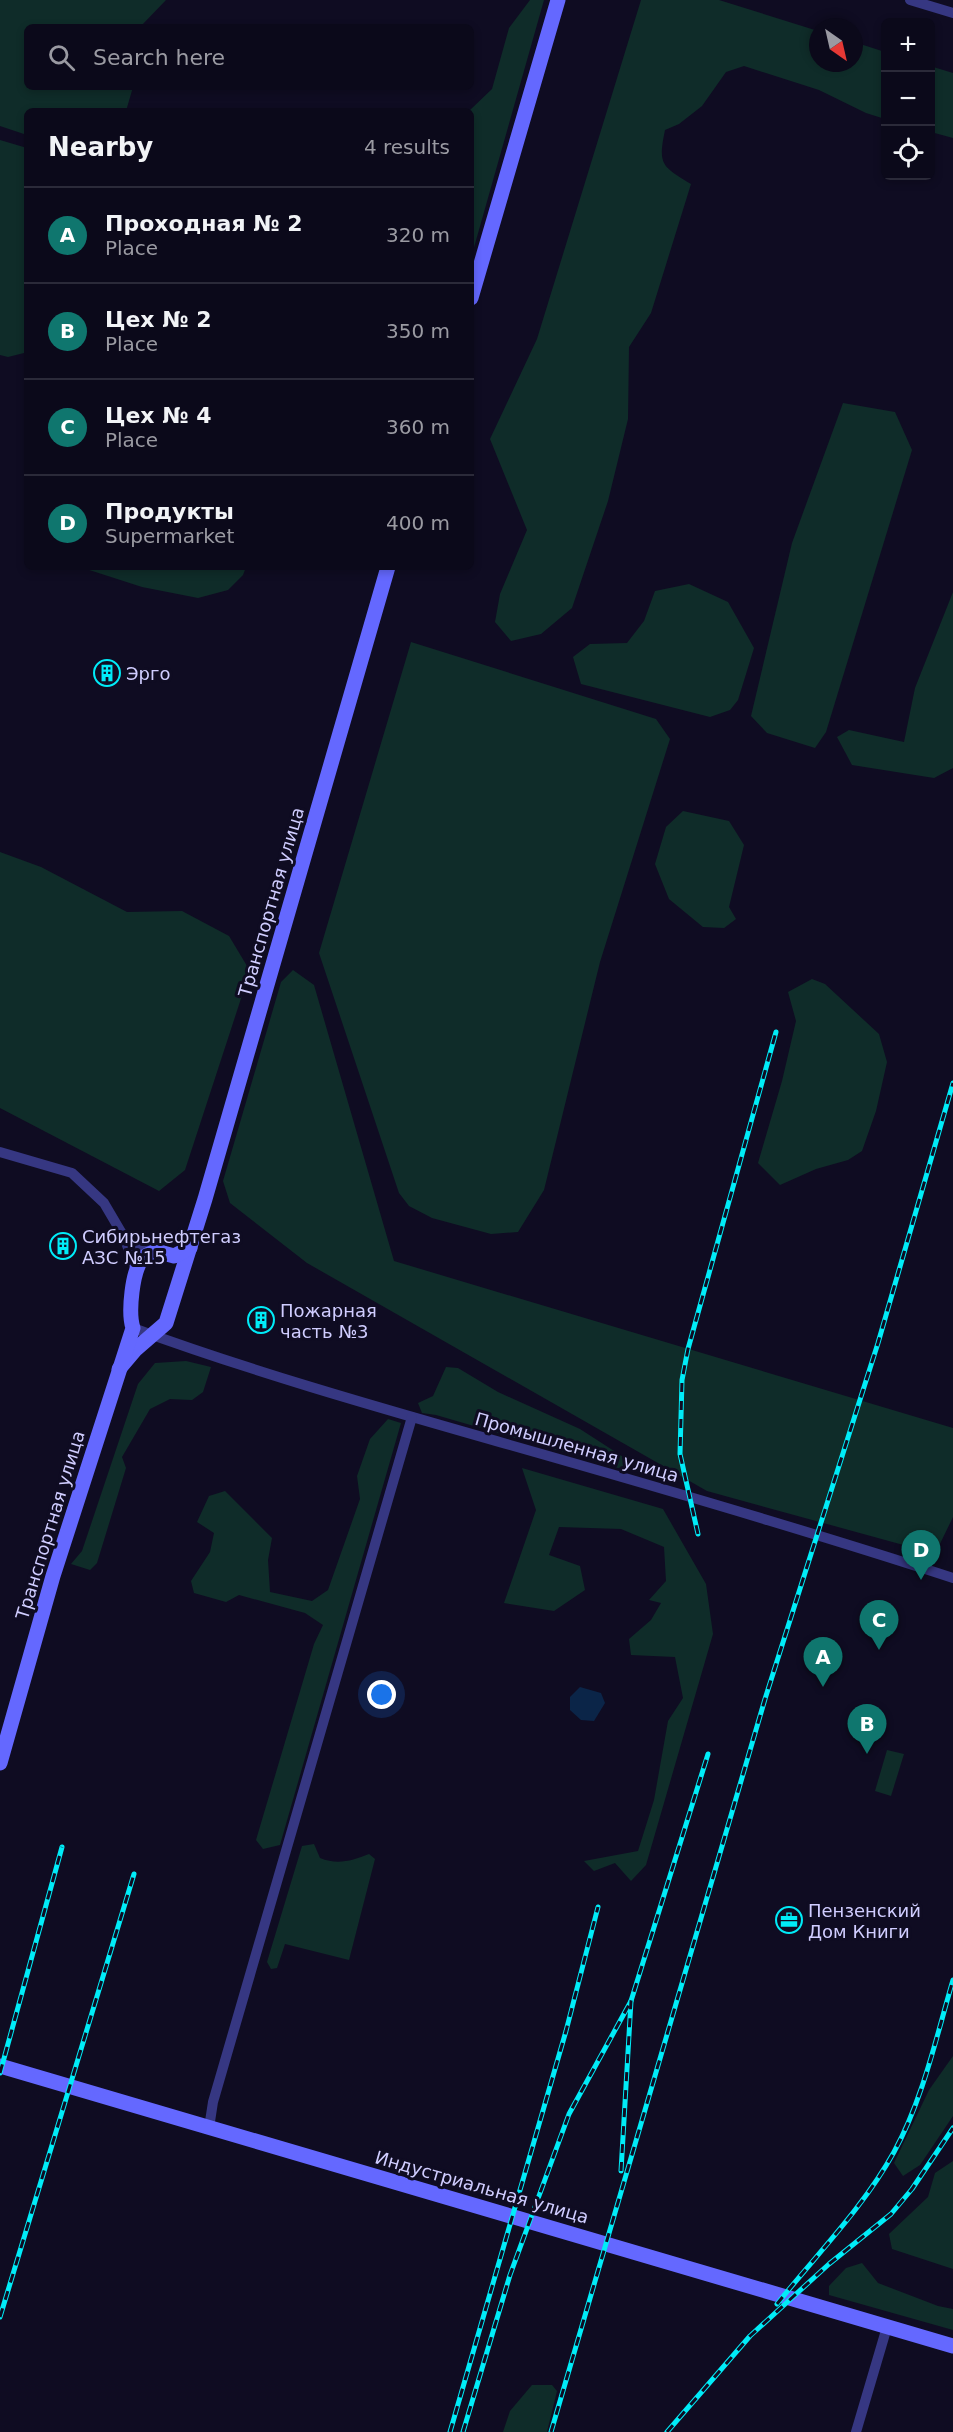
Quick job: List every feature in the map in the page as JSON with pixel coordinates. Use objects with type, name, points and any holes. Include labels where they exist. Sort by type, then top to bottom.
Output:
[{"type":"street","points":[[474,288],[558,0]]},
{"type":"street","points":[[910,0],[953,13]]},
{"type":"street","name":"Транспортная улица","points":[[166,1323],[190,1248],[387,570]]},
{"type":"street","points":[[0,1152],[72,1173],[104,1203],[124,1237],[136,1270]]},
{"type":"street","points":[[124,1237],[138,1246],[174,1256],[190,1248]]},
{"type":"street","points":[[136,1270],[143,1258],[156,1251]]},
{"type":"street","points":[[174,1256],[182,1271]]},
{"type":"street","name":"Транспортная улица","points":[[0,1762],[52,1576],[133,1328],[130,1318],[136,1270]]},
{"type":"street","points":[[119,1369],[136,1349],[166,1323],[174,1335],[192,1349]]},
{"type":"street","name":"Промышленная улица","points":[[133,1328],[192,1349],[412,1417],[667,1490],[953,1578]]},
{"type":"street","points":[[209,2127],[213,2102],[412,1417]]},
{"type":"street","name":"Индустриальная улица","points":[[0,2066],[953,2346]]},
{"type":"street","points":[[856,2432],[887,2327]]},
{"type":"green space","points":[[0,0],[166,0],[143,24],[24,24],[24,90],[132,90],[127,108],[24,108],[24,134],[0,126]]},
{"type":"green space","points":[[530,0],[544,0],[474,247],[474,108],[472,108],[492,89],[509,28]]},
{"type":"green space","points":[[641,0],[719,0],[809,28],[809,72],[863,72],[863,45],[881,51],[881,118],[866,113],[819,90],[744,66],[726,72],[702,106],[679,124],[665,130],[662,150],[664,163],[673,173],[691,184],[651,313],[629,347],[628,419],[608,501],[572,608],[541,634],[511,641],[495,622],[500,594],[527,530],[490,439],[537,339]]},
{"type":"green space","points":[[935,68],[953,73],[953,138],[935,133]]},
{"type":"green space","points":[[0,140],[24,147],[24,353],[8,357],[0,355]]},
{"type":"green space","points":[[843,403],[895,412],[912,450],[826,732],[815,748],[767,733],[751,716],[792,543]]},
{"type":"green space","points":[[89,570],[245,570],[228,590],[198,598],[142,587]]},
{"type":"green space","points":[[689,584],[728,602],[754,648],[738,700],[730,710],[710,717],[581,684],[573,657],[590,644],[627,643],[644,621],[655,591]]},
{"type":"green space","points":[[953,592],[953,768],[934,778],[852,765],[837,737],[849,730],[904,742],[915,688]]},
{"type":"green space","points":[[411,642],[656,719],[670,739],[600,962],[544,1190],[518,1232],[491,1234],[432,1218],[409,1206],[399,1193],[319,953]]},
{"type":"green space","points":[[683,811],[729,821],[744,845],[729,907],[736,919],[724,928],[703,927],[669,899],[655,864],[666,827]]},
{"type":"green space","points":[[0,852],[41,867],[127,912],[182,911],[229,936],[250,971],[185,1170],[159,1191],[0,1108]]},
{"type":"green space","points":[[293,970],[314,985],[394,1261],[953,1428],[953,1517],[937,1550],[907,1546],[707,1491],[307,1263],[230,1203],[223,1181],[281,982]]},
{"type":"green space","points":[[812,979],[825,984],[879,1034],[887,1062],[876,1111],[862,1151],[848,1160],[816,1169],[780,1185],[758,1163],[782,1081],[796,1021],[788,992]]},
{"type":"green space","points":[[186,1361],[211,1367],[203,1392],[192,1400],[170,1399],[150,1409],[122,1457],[126,1468],[97,1563],[90,1570],[71,1564],[82,1551],[138,1384],[155,1363]]},
{"type":"green space","points":[[446,1367],[458,1368],[498,1392],[580,1429],[628,1460],[629,1466],[618,1468],[436,1415],[422,1413],[418,1403],[433,1396]]},
{"type":"green space","points":[[388,1419],[401,1423],[280,1845],[263,1849],[256,1840],[314,1644],[323,1625],[305,1613],[239,1595],[226,1602],[194,1593],[191,1581],[210,1552],[214,1533],[197,1522],[209,1496],[225,1491],[272,1538],[268,1560],[270,1592],[312,1601],[328,1590],[360,1499],[357,1476],[370,1439]]},
{"type":"green space","points":[[522,1468],[663,1509],[706,1584],[713,1634],[646,1865],[631,1881],[615,1863],[594,1871],[584,1861],[638,1851],[654,1800],[668,1721],[683,1698],[675,1657],[631,1655],[629,1639],[651,1620],[661,1603],[649,1600],[666,1581],[664,1547],[621,1529],[559,1527],[549,1555],[580,1566],[585,1590],[554,1611],[504,1603],[536,1510]]},
{"type":"green space","points":[[887,1750],[904,1754],[891,1796],[875,1791]]},
{"type":"green space","points":[[314,1844],[320,1858],[326,1860],[344,1861],[369,1854],[375,1859],[349,1960],[285,1944],[277,1968],[271,1969],[267,1962],[302,1846]]},
{"type":"green space","points":[[953,2056],[953,2116],[920,2165],[903,2176],[894,2163],[929,2090]]},
{"type":"green space","points":[[953,2161],[953,2269],[892,2249],[889,2234],[928,2197],[935,2173]]},
{"type":"green space","points":[[862,2263],[878,2283],[938,2306],[953,2309],[953,2330],[829,2295],[829,2286],[846,2268]]},
{"type":"green space","points":[[532,2385],[552,2385],[557,2391],[547,2432],[503,2432],[510,2411]]},
{"type":"water","points":[[580,1687],[601,1693],[605,1703],[594,1721],[581,1720],[570,1710],[570,1697]]},
{"type":"railway","points":[[698,1534],[680,1454],[682,1380],[688,1349],[776,1032]]},
{"type":"railway","points":[[551,2432],[765,1699],[878,1343],[953,1083]]},
{"type":"railway","points":[[621,2171],[631,2001],[708,1754]]},
{"type":"railway","points":[[0,2073],[62,1847]]},
{"type":"railway","points":[[0,2317],[134,1874]]},
{"type":"railway","points":[[450,2432],[566,2031],[598,1907]]},
{"type":"railway","points":[[777,2304],[854,2212],[894,2152],[921,2090],[953,1980]]},
{"type":"railway","points":[[463,2432],[510,2275],[569,2114],[631,2001]]},
{"type":"railway","points":[[667,2432],[750,2336],[829,2264],[891,2214],[912,2189],[953,2128]]},
{"type":"place","name":"Эрго","points":[[107,673]]},
{"type":"place","name":"Сибирьнефтегаз АЗС №15","points":[[63,1246]]},
{"type":"place","name":"Пожарная часть №3","points":[[261,1320]]},
{"type":"place","name":"Продукты","points":[[921,1580]]},
{"type":"place","name":"Цех № 4","points":[[879,1650]]},
{"type":"place","name":"Проходная № 2","points":[[823,1687]]},
{"type":"place","name":"Цех № 2","points":[[867,1754]]},
{"type":"place","name":"Пензенский Дом Книги","points":[[789,1920]]}]
